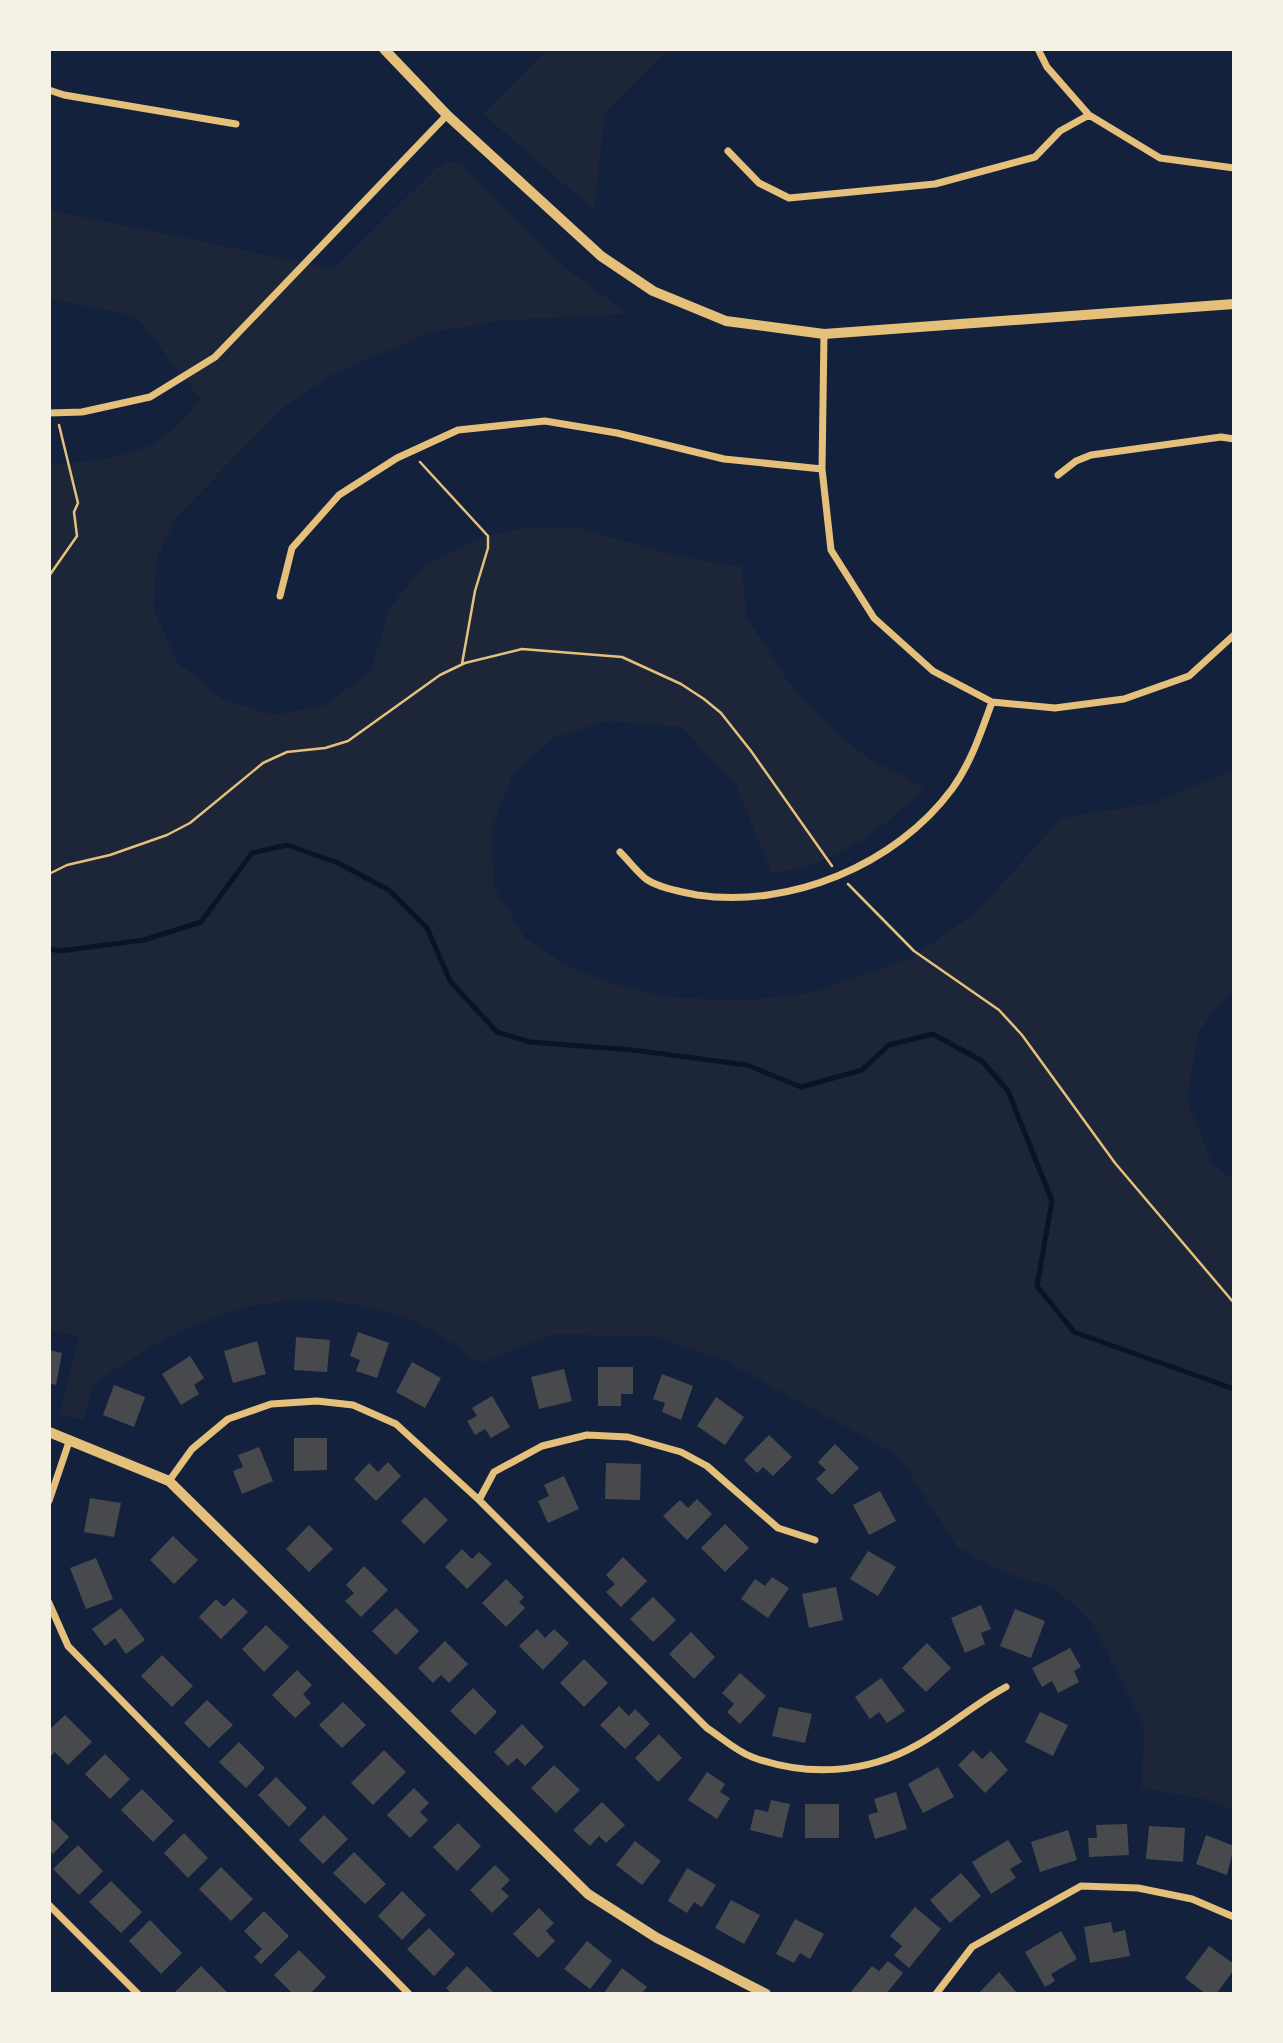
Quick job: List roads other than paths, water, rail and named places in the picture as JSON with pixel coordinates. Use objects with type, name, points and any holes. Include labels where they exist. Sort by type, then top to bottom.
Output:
[{"type":"street","points":[[384,49],[447,115],[601,256],[653,291],[726,321],[824,334],[1234,304]]},
{"type":"street","points":[[1038,49],[1047,67],[1089,115],[1160,158],[1234,168]]},
{"type":"street","points":[[49,90],[64,95],[236,124]]},
{"type":"street","points":[[53,412],[82,412],[150,397],[215,357],[447,115]]},
{"type":"street","points":[[728,151],[759,183],[789,198],[935,184],[1035,157],[1060,131],[1089,115]]},
{"type":"street","points":[[824,334],[822,468],[831,550],[874,618],[933,671],[992,702],[1055,708],[1124,699],[1189,676],[1234,635]]},
{"type":"street","points":[[280,596],[292,548],[339,495],[411,451],[458,430],[545,421],[617,433],[724,459],[822,468]]},
{"type":"street","points":[[1058,475],[1076,461],[1091,455],[1221,437],[1234,439]]},
{"type":"street","points":[[620,852],[648,880],[683,892],[719,898],[755,897],[801,888],[840,875],[883,853],[922,821],[951,790],[972,755],[992,702]]},
{"type":"street","points":[[169,1481],[192,1449],[228,1419],[271,1404],[317,1401],[353,1405],[396,1424],[479,1500],[707,1728],[750,1756],[788,1767],[830,1771],[878,1763],[918,1745],[975,1703],[1006,1687]]},
{"type":"street","points":[[49,1432],[70,1438],[169,1481],[587,1894],[657,1938],[766,1994]]},
{"type":"street","points":[[479,1500],[494,1472],[542,1446],[587,1435],[628,1437],[681,1452],[707,1466],[778,1528],[815,1540]]},
{"type":"street","points":[[49,1501],[70,1438]]},
{"type":"street","points":[[49,1603],[68,1646],[409,1994]]},
{"type":"street","points":[[936,1994],[972,1947],[1081,1886],[1138,1888],[1179,1896],[1234,1917]]},
{"type":"street","points":[[49,1905],[138,1994]]},
{"type":"waterway","points":[[49,949],[60,951],[144,940],[201,922],[252,853],[287,845],[338,863],[389,890],[427,928],[450,981],[497,1032],[530,1042],[633,1050],[747,1065],[801,1087],[862,1070],[889,1045],[933,1034],[982,1061],[1008,1091],[1052,1201],[1037,1286],[1074,1332],[1234,1389]]}]
